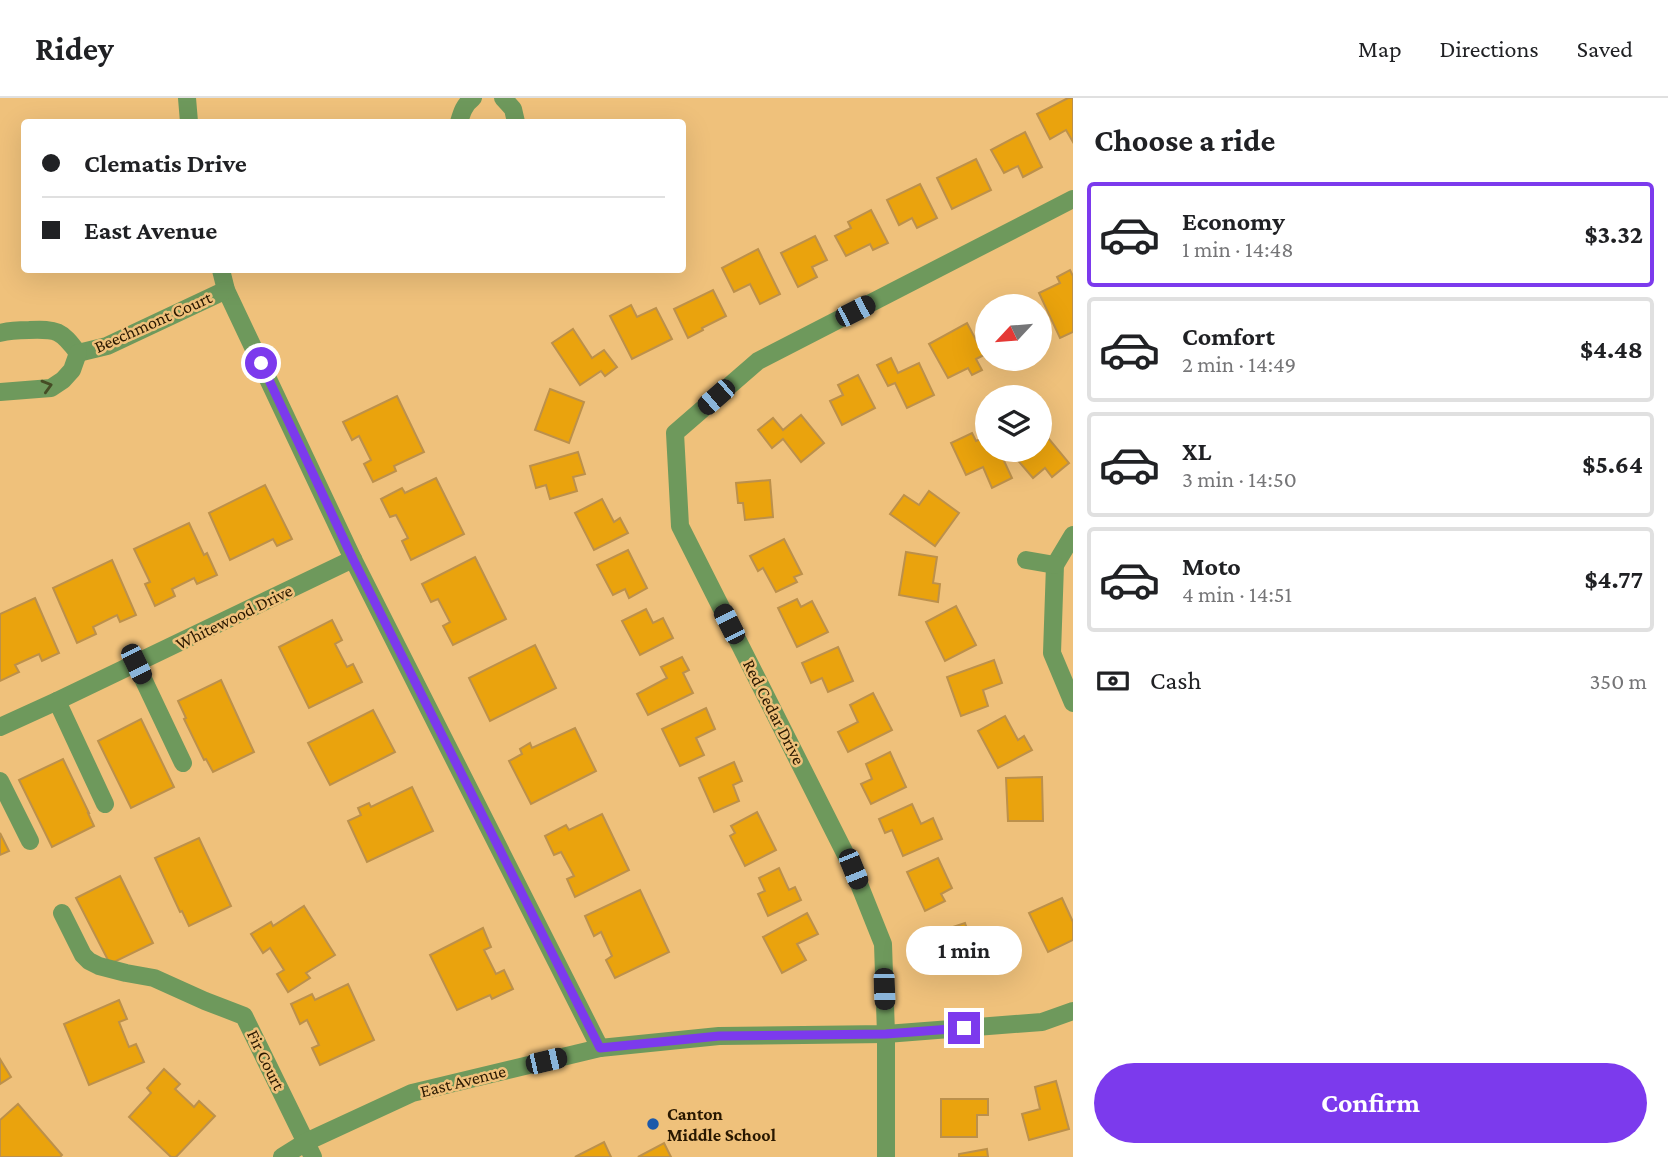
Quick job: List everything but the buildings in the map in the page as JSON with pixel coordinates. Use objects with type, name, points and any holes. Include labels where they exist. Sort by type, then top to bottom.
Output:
[{"type":"street","points":[[187,98],[189,119]]},
{"type":"street","points":[[460,119],[462,111],[472,98]]},
{"type":"street","points":[[503,98],[513,109],[515,119]]},
{"type":"street","name":"Red Cedar Drive","points":[[886,1034],[883,944],[853,869],[680,526],[675,433],[758,361],[1073,198]]},
{"type":"street","points":[[222,273],[226,289],[353,559],[600,1048]]},
{"type":"street","name":"Beechmont Court","points":[[78,353],[107,346],[226,289]]},
{"type":"street","name":"Beechmont Court","points":[[0,333],[51,329],[68,339],[78,353]]},
{"type":"street","name":"Beechmont Court","points":[[0,392],[51,388],[72,370],[78,353]]},
{"type":"street","points":[[1073,535],[1055,565],[1052,653],[1073,703]]},
{"type":"street","name":"Whitewood Drive","points":[[0,727],[353,559]]},
{"type":"street","points":[[1026,560],[1055,565]]},
{"type":"street","points":[[136,664],[183,763]]},
{"type":"street","points":[[57,701],[105,804]]},
{"type":"street","points":[[0,781],[30,841]]},
{"type":"street","name":"Fir Court","points":[[62,913],[83,955],[89,961],[99,966],[154,978],[244,1016],[309,1149]]},
{"type":"street","name":"East Avenue","points":[[282,1157],[309,1149],[412,1093],[600,1048],[719,1036],[886,1034],[1042,1022],[1073,1011]]},
{"type":"street","points":[[886,1034],[886,1157]]},
{"type":"place","name":"Canton Middle School","points":[[653,1124]]},
{"type":"route","points":[[261,363],[353,559],[600,1048],[719,1036],[886,1034],[964,1028]]}]
